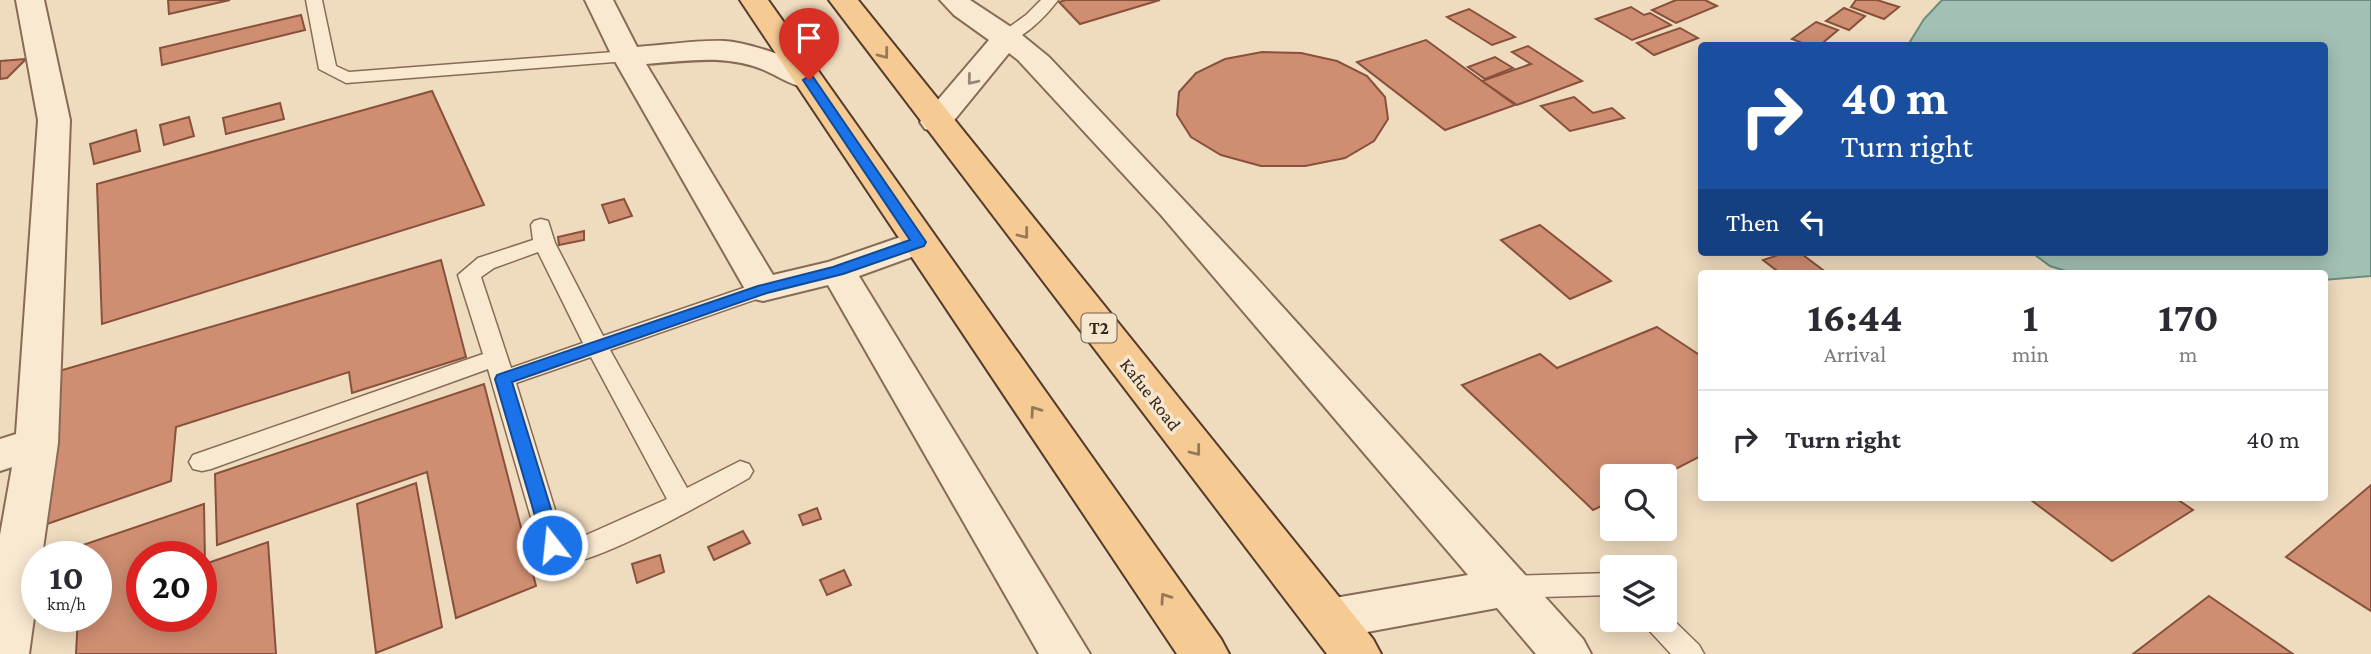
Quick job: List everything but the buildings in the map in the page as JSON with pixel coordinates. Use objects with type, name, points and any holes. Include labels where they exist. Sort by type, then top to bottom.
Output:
[{"type":"main road","points":[[754,0],[1203,654]]},
{"type":"main road","name":"Kafue Road","points":[[843,0],[936,122],[1342,636]]},
{"type":"street","points":[[4,654],[19,449],[54,121],[30,0]]},
{"type":"street","points":[[599,0],[627,56],[763,289],[838,271],[918,242]]},
{"type":"street","points":[[954,0],[971,17],[1007,37],[1035,60],[1161,195],[1566,654]]},
{"type":"street","points":[[936,122],[1007,37]]},
{"type":"street","points":[[627,56],[726,50],[773,63],[809,80]]},
{"type":"street","points":[[838,271],[1065,654]]},
{"type":"street","points":[[1342,636],[1507,587]]},
{"type":"lane","points":[[314,0],[328,69],[346,78],[627,56]]},
{"type":"lane","points":[[1007,37],[1032,19],[1050,0]]},
{"type":"lane","points":[[682,503],[597,348],[543,234],[486,263],[469,275],[500,368],[552,545],[562,552],[578,551],[682,503],[740,471]]},
{"type":"lane","points":[[202,463],[500,368],[597,348],[763,289]]},
{"type":"lane","points":[[1507,587],[1600,584]]},
{"type":"lane","points":[[1668,632],[1689,654]]},
{"type":"shaded area","points":[[1942,0],[2371,0],[2371,276],[2328,280],[2328,270],[2063,270],[2050,266],[2036,256],[2328,256],[2328,42],[1910,42],[1924,19]]},
{"type":"route","points":[[552,545],[503,379],[763,289],[838,271],[918,242],[809,80]]}]
